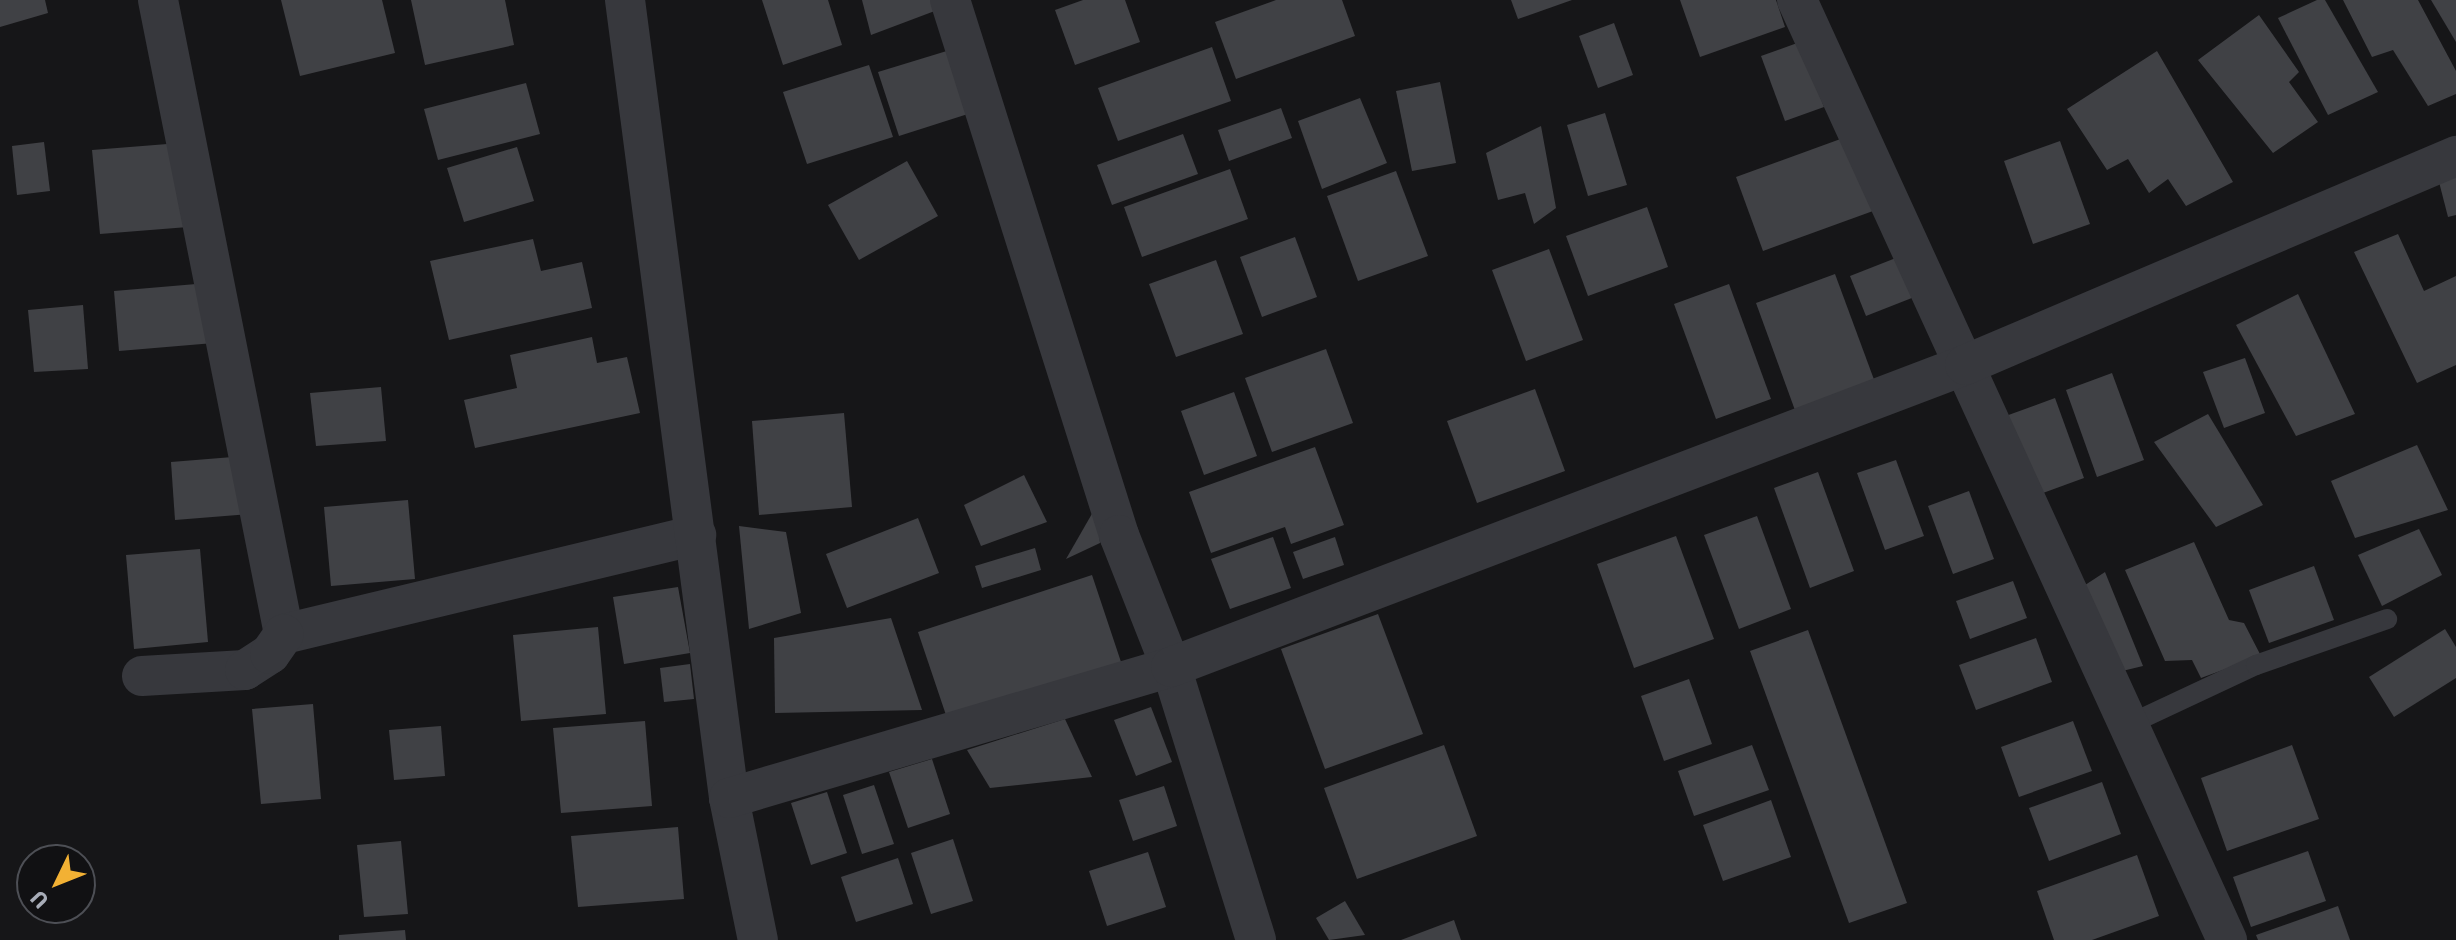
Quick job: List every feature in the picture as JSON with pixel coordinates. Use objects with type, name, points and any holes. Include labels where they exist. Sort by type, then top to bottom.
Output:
[{"type":"street","points":[[158,0],[284,634]]},
{"type":"street","points":[[625,0],[729,798],[758,940]]},
{"type":"street","points":[[1797,0],[2227,940]]},
{"type":"street","points":[[960,2],[1119,535],[1171,667],[1256,940]]},
{"type":"street","points":[[729,798],[1171,667],[1965,365],[2456,156]]},
{"type":"street","points":[[142,676],[245,670],[270,654],[284,634],[696,535]]},
{"type":"lane","points":[[2130,724],[2256,665],[2387,619]]},
{"type":"building","points":[[0,0],[45,0],[48,13],[0,27]]},
{"type":"building","points":[[281,0],[382,0],[395,53],[300,76]]},
{"type":"building","points":[[411,0],[505,0],[514,45],[425,65]]},
{"type":"building","points":[[762,0],[828,0],[842,45],[783,65]]},
{"type":"building","points":[[862,0],[937,0],[940,9],[871,35]]},
{"type":"building","points":[[1083,0],[1125,0],[1140,42],[1075,65],[1055,10]]},
{"type":"building","points":[[1276,0],[1342,0],[1355,36],[1236,79],[1215,22]]},
{"type":"building","points":[[1511,0],[1572,0],[1518,19]]},
{"type":"building","points":[[1680,0],[1776,0],[1785,27],[1700,57]]},
{"type":"building","points":[[2317,0],[2325,0],[2378,92],[2328,115],[2278,18]]},
{"type":"building","points":[[2343,0],[2418,0],[2456,71],[2456,94],[2428,106],[2393,50],[2372,57]]},
{"type":"building","points":[[2431,0],[2456,0],[2456,42]]},
{"type":"building","points":[[2259,15],[2299,72],[2289,82],[2318,122],[2273,153],[2198,60]]},
{"type":"building","points":[[1614,23],[1633,75],[1598,88],[1579,36]]},
{"type":"building","points":[[1800,42],[1824,107],[1785,121],[1761,56]]},
{"type":"building","points":[[1212,47],[1231,101],[1118,141],[1098,88]]},
{"type":"building","points":[[950,50],[971,113],[899,136],[878,72]]},
{"type":"building","points":[[2157,51],[2233,182],[2186,206],[2168,179],[2149,193],[2128,159],[2107,170],[2067,109]]},
{"type":"building","points":[[869,65],[893,137],[807,164],[783,92]]},
{"type":"building","points":[[1440,82],[1456,163],[1412,171],[1396,91]]},
{"type":"building","points":[[526,83],[540,134],[438,160],[424,109]]},
{"type":"building","points":[[1360,98],[1387,163],[1322,189],[1298,121]]},
{"type":"building","points":[[1281,108],[1292,138],[1229,161],[1218,130]]},
{"type":"building","points":[[1605,113],[1627,185],[1588,196],[1567,125]]},
{"type":"building","points":[[1541,126],[1556,208],[1534,224],[1525,193],[1498,200],[1486,153]]},
{"type":"building","points":[[1183,134],[1198,174],[1112,205],[1097,165]]},
{"type":"building","points":[[1846,137],[1873,211],[1763,251],[1736,177]]},
{"type":"building","points":[[2060,141],[2090,224],[2033,244],[2004,161]]},
{"type":"building","points":[[44,142],[50,191],[17,195],[12,146]]},
{"type":"building","points":[[180,143],[188,227],[100,234],[92,150]]},
{"type":"building","points":[[517,147],[534,201],[464,222],[447,168]]},
{"type":"building","points":[[907,161],[938,216],[859,260],[828,205]]},
{"type":"building","points":[[1230,169],[1248,219],[1142,257],[1124,207]]},
{"type":"building","points":[[2456,170],[2456,215],[2448,217],[2438,178]]},
{"type":"building","points":[[1396,171],[1428,256],[1358,281],[1327,196]]},
{"type":"building","points":[[1647,207],[1668,267],[1588,296],[1566,236]]},
{"type":"building","points":[[2398,234],[2424,291],[2456,276],[2456,365],[2417,383],[2354,252]]},
{"type":"building","points":[[1295,237],[1317,297],[1262,317],[1240,257]]},
{"type":"building","points":[[533,239],[541,271],[582,262],[592,308],[449,340],[430,261]]},
{"type":"building","points":[[1549,249],[1583,340],[1526,361],[1492,270]]},
{"type":"building","points":[[1906,254],[1922,294],[1866,316],[1850,276]]},
{"type":"building","points":[[1216,260],[1243,334],[1176,357],[1149,284]]},
{"type":"building","points":[[1835,274],[1876,385],[1796,413],[1756,303]]},
{"type":"building","points":[[208,283],[214,343],[119,351],[114,291]]},
{"type":"building","points":[[1729,284],[1771,399],[1716,419],[1674,304]]},
{"type":"building","points":[[2298,294],[2355,414],[2296,436],[2236,325]]},
{"type":"building","points":[[83,305],[88,369],[34,372],[28,310]]},
{"type":"building","points":[[592,337],[597,363],[627,357],[640,413],[475,448],[464,400],[517,388],[510,355]]},
{"type":"building","points":[[1326,349],[1353,423],[1272,452],[1245,378]]},
{"type":"building","points":[[2245,358],[2265,413],[2224,428],[2203,372]]},
{"type":"building","points":[[2112,373],[2144,460],[2097,477],[2066,390]]},
{"type":"building","points":[[381,387],[386,441],[316,446],[310,393]]},
{"type":"building","points":[[1535,389],[1565,471],[1477,503],[1447,421]]},
{"type":"building","points":[[1234,392],[1257,456],[1204,475],[1181,411]]},
{"type":"building","points":[[2055,398],[2084,478],[2032,497],[2003,417]]},
{"type":"building","points":[[844,413],[852,507],[759,515],[752,421]]},
{"type":"building","points":[[2208,414],[2263,505],[2216,527],[2154,442]]},
{"type":"building","points":[[2417,445],[2448,510],[2355,538],[2331,481]]},
{"type":"building","points":[[1315,447],[1344,525],[1291,544],[1285,527],[1211,553],[1189,492]]},
{"type":"building","points":[[245,456],[250,514],[175,520],[171,462]]},
{"type":"building","points":[[1896,460],[1924,536],[1885,550],[1857,473]]},
{"type":"building","points":[[1818,472],[1854,571],[1810,588],[1774,488]]},
{"type":"building","points":[[1024,475],[1047,522],[981,546],[964,505]]},
{"type":"building","points":[[1969,491],[1994,559],[1953,574],[1928,506]]},
{"type":"building","points":[[408,500],[415,579],[331,586],[324,507]]},
{"type":"building","points":[[1097,505],[1100,543],[1066,559]]},
{"type":"building","points":[[1757,516],[1791,609],[1739,629],[1704,535]]},
{"type":"building","points":[[918,518],[939,573],[847,608],[826,554]]},
{"type":"building","points":[[739,526],[786,532],[801,613],[749,629]]},
{"type":"building","points":[[2419,529],[2442,575],[2382,606],[2358,555]]},
{"type":"building","points":[[1676,536],[1714,639],[1634,668],[1597,564]]},
{"type":"building","points":[[1273,537],[1291,588],[1230,609],[1211,559]]},
{"type":"building","points":[[1335,537],[1344,565],[1303,579],[1293,552]]},
{"type":"building","points":[[2194,542],[2229,620],[2244,623],[2261,656],[2201,678],[2192,660],[2165,661],[2125,570]]},
{"type":"building","points":[[1035,548],[1041,570],[982,588],[975,566]]},
{"type":"building","points":[[200,549],[208,642],[134,649],[126,555]]},
{"type":"building","points":[[2314,566],[2334,620],[2269,643],[2249,590]]},
{"type":"building","points":[[2105,572],[2143,666],[2118,672],[2079,589]]},
{"type":"building","points":[[1092,575],[1123,668],[949,724],[918,632]]},
{"type":"building","points":[[2013,581],[2027,618],[1970,639],[1956,601]]},
{"type":"building","points":[[678,587],[690,653],[624,664],[613,597]]},
{"type":"building","points":[[1378,614],[1423,734],[1325,769],[1281,649]]},
{"type":"building","points":[[891,618],[922,710],[775,713],[774,638]]},
{"type":"building","points":[[598,627],[606,714],[521,721],[513,635]]},
{"type":"building","points":[[2445,629],[2456,647],[2456,678],[2394,717],[2369,677]]},
{"type":"building","points":[[1808,630],[1907,903],[1849,923],[1750,651]]},
{"type":"building","points":[[2036,638],[2052,682],[1976,710],[1959,665]]},
{"type":"building","points":[[690,664],[694,699],[664,702],[660,668]]},
{"type":"building","points":[[1689,679],[1712,744],[1664,761],[1641,696]]},
{"type":"building","points":[[313,704],[321,799],[261,804],[252,709]]},
{"type":"building","points":[[1151,707],[1172,762],[1136,776],[1114,720]]},
{"type":"building","points":[[1065,719],[1092,777],[990,788],[967,750]]},
{"type":"building","points":[[645,721],[652,806],[561,813],[553,728]]},
{"type":"building","points":[[2073,721],[2092,771],[2019,797],[2001,747]]},
{"type":"building","points":[[441,726],[445,776],[394,780],[389,730]]},
{"type":"building","points":[[1444,745],[1477,836],[1357,879],[1324,788]]},
{"type":"building","points":[[1752,745],[1769,790],[1694,816],[1678,771]]},
{"type":"building","points":[[2292,745],[2319,819],[2227,851],[2201,778]]},
{"type":"building","points":[[932,759],[950,814],[908,828],[889,772]]},
{"type":"building","points":[[2102,782],[2121,834],[2049,861],[2029,808]]},
{"type":"building","points":[[874,785],[894,844],[862,854],[843,795]]},
{"type":"building","points":[[1164,786],[1177,826],[1133,841],[1119,800]]},
{"type":"building","points":[[827,792],[847,853],[811,865],[791,803]]},
{"type":"building","points":[[1771,800],[1791,857],[1723,881],[1703,825]]},
{"type":"building","points":[[678,827],[684,899],[578,907],[571,836]]},
{"type":"building","points":[[953,839],[973,901],[931,914],[911,853]]},
{"type":"building","points":[[401,841],[408,914],[364,917],[357,845]]},
{"type":"building","points":[[2308,851],[2326,901],[2251,927],[2233,877]]},
{"type":"building","points":[[1148,852],[1166,907],[1107,926],[1089,871]]},
{"type":"building","points":[[2137,855],[2159,916],[2092,940],[2054,940],[2037,891]]},
{"type":"building","points":[[898,858],[913,904],[856,922],[841,877]]},
{"type":"building","points":[[1345,901],[1365,935],[1329,940],[1316,918]]},
{"type":"building","points":[[2338,906],[2350,940],[2258,940],[2256,935]]},
{"type":"building","points":[[1454,920],[1461,940],[1401,940]]},
{"type":"building","points":[[405,930],[406,940],[339,940],[339,935]]}]
